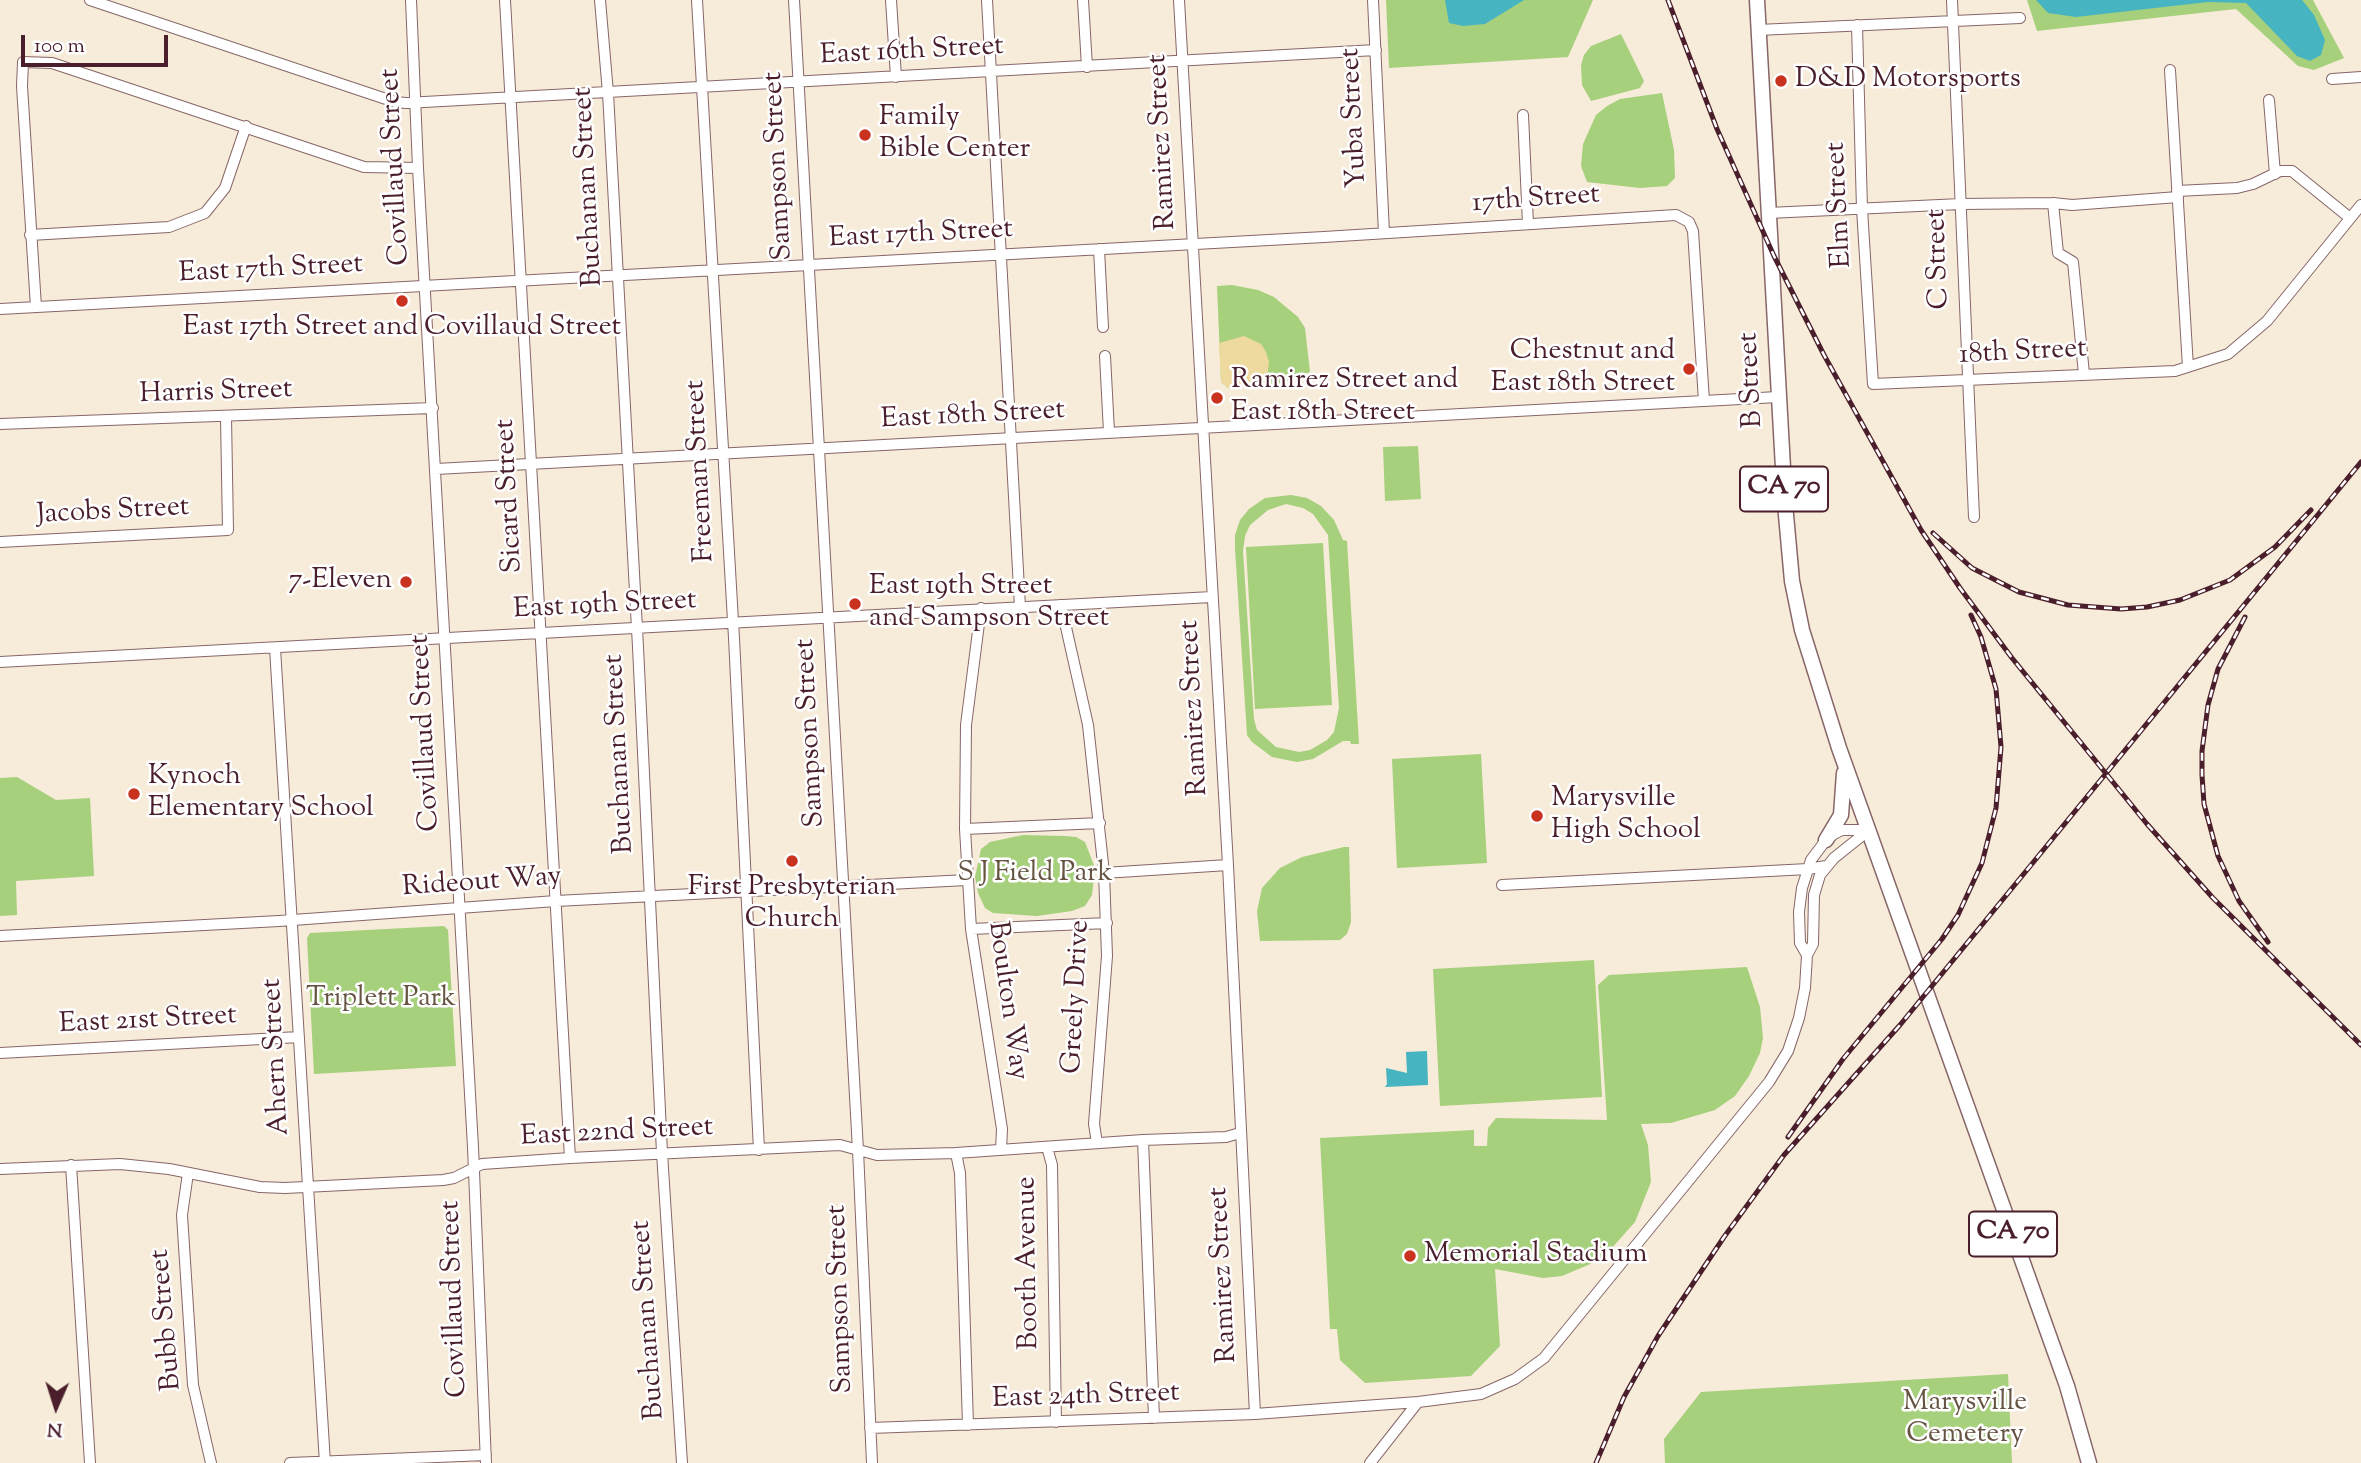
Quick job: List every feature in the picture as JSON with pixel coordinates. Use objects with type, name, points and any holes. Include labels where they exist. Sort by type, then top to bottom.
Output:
[{"type":"highway","name":"B Street","points":[[1757,0],[1778,397],[1787,530],[1796,601],[1810,657],[1869,830]]},
{"type":"highway","points":[[1826,840],[1841,815],[1844,761]]},
{"type":"highway","name":"CA 70","points":[[1869,830],[2058,1361],[2089,1463]]},
{"type":"street","name":"East 16th Street","points":[[90,0],[395,102],[415,103],[1376,50]]},
{"type":"street","name":"Covillaud Street","points":[[411,0],[460,908],[486,1459]]},
{"type":"street","name":"Sicard Street","points":[[505,0],[570,1158]]},
{"type":"street","name":"Buchanan Street","points":[[600,0],[608,93],[662,1153],[682,1463]]},
{"type":"street","name":"Freeman Street","points":[[697,0],[733,622],[759,1150]]},
{"type":"street","name":"Sampson Street","points":[[794,0],[858,1150],[872,1463]]},
{"type":"street","points":[[891,0],[895,77]]},
{"type":"street","points":[[987,0],[1020,607]]},
{"type":"street","points":[[1083,0],[1087,67]]},
{"type":"street","name":"Ramirez Street","points":[[1179,0],[1255,1414]]},
{"type":"street","name":"Yuba Street","points":[[1373,0],[1384,233]]},
{"type":"street","name":"C Street","points":[[1952,0],[1974,517]]},
{"type":"street","points":[[1758,30],[2020,18]]},
{"type":"street","name":"Elm Street","points":[[1857,25],[1862,209],[1873,384]]},
{"type":"street","points":[[36,307],[22,86],[23,62],[52,63],[364,167],[418,168]]},
{"type":"street","points":[[2170,70],[2188,367]]},
{"type":"street","points":[[2332,79],[2361,77]]},
{"type":"street","points":[[2269,100],[2275,174]]},
{"type":"street","points":[[1523,115],[1528,224]]},
{"type":"street","points":[[30,236],[170,227],[205,213],[225,188],[246,126]]},
{"type":"street","points":[[1769,213],[1961,204],[2072,205],[2237,188],[2253,184],[2280,171],[2292,171],[2350,218]]},
{"type":"street","points":[[2053,203],[2058,253],[2073,262],[2084,374]]},
{"type":"street","name":"18th Street","points":[[1873,384],[2175,370],[2228,354],[2267,321],[2361,205]]},
{"type":"street","name":"17th Street","points":[[1384,233],[1669,215],[1682,217],[1689,222],[1695,241],[1704,401]]},
{"type":"street","name":"East 17th Street","points":[[0,309],[1384,233]]},
{"type":"street","points":[[1099,249],[1103,327]]},
{"type":"street","points":[[1105,356],[1108,432]]},
{"type":"street","points":[[1704,401],[1778,397]]},
{"type":"street","name":"East 18th Street","points":[[436,469],[1704,401]]},
{"type":"street","name":"Harris Street","points":[[0,425],[433,408]]},
{"type":"street","name":"Jacobs Street","points":[[0,542],[228,530],[226,417]]},
{"type":"street","name":"East 19th Street","points":[[0,662],[1212,597]]},
{"type":"street","name":"Greely Drive","points":[[1061,605],[1086,711],[1104,873],[1107,956],[1094,1124],[1097,1143]]},
{"type":"street","name":"Boulton Way","points":[[981,608],[967,715],[965,829],[971,929],[1002,1129],[1001,1150]]},
{"type":"street","name":"Ahern Street","points":[[275,648],[325,1462]]},
{"type":"street","points":[[965,829],[1100,822]]},
{"type":"street","points":[[1807,955],[1800,943],[1799,912],[1808,869],[1826,840],[1842,830],[1869,830]]},
{"type":"street","points":[[1807,955],[1813,944],[1816,885],[1826,866],[1869,830]]},
{"type":"street","points":[[1104,873],[1227,864]]},
{"type":"street","points":[[1502,885],[1826,866]]},
{"type":"street","name":"Rideout Way","points":[[0,936],[293,920],[556,901],[967,880]]},
{"type":"street","points":[[971,929],[1107,923]]},
{"type":"street","name":"East 24th Street","points":[[870,1428],[1255,1414],[1418,1402],[1481,1394],[1515,1380],[1544,1358],[1769,1082],[1788,1051],[1797,1026],[1805,988],[1807,955]]},
{"type":"street","name":"East 21st Street","points":[[0,1053],[299,1037]]},
{"type":"street","name":"East 22nd Street","points":[[0,1169],[120,1164],[188,1173],[260,1187],[309,1187],[443,1180],[454,1178],[473,1167],[491,1163],[570,1158],[839,1145],[877,1155],[956,1153],[1226,1137],[1240,1133]]},
{"type":"street","points":[[1143,1140],[1154,1418]]},
{"type":"street","name":"Booth Avenue","points":[[1047,1147],[1052,1165],[1056,1422]]},
{"type":"street","points":[[956,1153],[960,1173],[968,1425]]},
{"type":"street","points":[[71,1165],[90,1463]]},
{"type":"street","name":"Bubb Street","points":[[188,1173],[182,1216],[193,1385],[211,1463]]},
{"type":"street","points":[[1370,1463],[1418,1402]]},
{"type":"street","points":[[290,1463],[486,1459]]},
{"type":"green space","points":[[1386,0],[1593,0],[1568,57],[1389,68]]},
{"type":"green space","points":[[2027,0],[2313,0],[2344,58],[2314,70],[2298,66],[2236,9],[2037,31]]},
{"type":"green space","points":[[1621,34],[1644,81],[1640,88],[1591,101],[1582,85],[1581,65],[1584,55],[1591,46]]},
{"type":"green space","points":[[1662,93],[1674,150],[1675,178],[1667,186],[1640,188],[1587,182],[1581,166],[1583,144],[1596,115],[1620,99]]},
{"type":"green space","points":[[1232,285],[1258,290],[1274,297],[1298,317],[1305,328],[1310,372],[1281,383],[1228,388],[1221,382],[1217,286]]},
{"type":"green space","points":[[1418,446],[1421,499],[1385,501],[1383,447]]},
{"type":"green space","points":[[1291,495],[1307,498],[1321,506],[1334,520],[1343,540],[1347,541],[1359,744],[1343,741],[1313,759],[1297,762],[1272,757],[1247,735],[1235,535],[1240,520],[1249,509],[1265,498]],"holes":[[[1286,504],[1303,508],[1313,514],[1328,535],[1339,708],[1334,732],[1327,740],[1310,750],[1299,752],[1276,747],[1257,730],[1254,719],[1243,551],[1250,525],[1268,510]]]},
{"type":"green space","points":[[1323,543],[1332,705],[1255,709],[1246,547]]},
{"type":"green space","points":[[1481,754],[1487,863],[1397,868],[1392,759]]},
{"type":"green space","points":[[17,777],[56,800],[90,798],[94,876],[16,881],[17,915],[0,916],[0,778]]},
{"type":"green space","name":"S J Field Park","points":[[1023,835],[1076,837],[1085,842],[1095,868],[1092,895],[1085,906],[1072,911],[1037,916],[993,913],[985,908],[975,877],[981,849],[990,842]]},
{"type":"green space","points":[[1349,847],[1351,922],[1347,934],[1340,940],[1260,941],[1257,911],[1262,888],[1280,868],[1302,857]]},
{"type":"green space","name":"Triplett Park","points":[[444,926],[448,930],[456,1066],[314,1074],[307,938],[310,933]]},
{"type":"green space","points":[[1594,960],[1602,1097],[1440,1106],[1433,969]]},
{"type":"green space","points":[[1747,967],[1760,1007],[1763,1038],[1760,1053],[1749,1076],[1735,1096],[1715,1110],[1671,1123],[1641,1124],[1648,1145],[1651,1182],[1635,1222],[1602,1259],[1562,1276],[1543,1278],[1495,1269],[1500,1346],[1471,1376],[1365,1383],[1340,1360],[1337,1329],[1330,1329],[1320,1138],[1474,1130],[1474,1146],[1487,1146],[1488,1128],[1496,1118],[1607,1120],[1598,985],[1609,975]]},
{"type":"green space","name":"Marysville Cemetery","points":[[2008,1374],[2012,1463],[1665,1463],[1664,1439],[1701,1392]]},
{"type":"sand","points":[[1244,336],[1261,344],[1266,352],[1269,362],[1266,385],[1228,388],[1221,382],[1219,343]]},
{"type":"water","points":[[1445,0],[1524,0],[1485,24],[1463,26],[1449,23]]},
{"type":"water","points":[[2036,0],[2302,0],[2314,15],[2325,40],[2321,55],[2310,61],[2297,56],[2246,3],[2208,2],[2076,17],[2048,13]]},
{"type":"water","points":[[1427,1051],[1428,1085],[1385,1087],[1386,1068],[1407,1073],[1406,1052]]},
{"type":"railway","points":[[1668,0],[1717,129],[1774,256],[1824,355],[1921,530],[2012,658],[2147,824],[2213,898],[2361,1045]]},
{"type":"railway","points":[[1596,1463],[1624,1397],[1658,1336],[1724,1237],[1784,1155],[1900,1025],[2361,462]]},
{"type":"railway","points":[[1933,533],[1972,568],[2019,592],[2068,605],[2121,609],[2180,600],[2230,580],[2275,547],[2311,510]]},
{"type":"railway","points":[[1788,1137],[1843,1059],[1942,939],[1958,915],[1982,863],[1996,808],[2001,747],[1996,689],[1981,637],[1971,615]]},
{"type":"railway","points":[[2245,617],[2218,669],[2208,705],[2202,751],[2204,804],[2218,856],[2239,901],[2268,942]]},
{"type":"place","name":"D&D Motorsports","points":[[1781,81]]},
{"type":"place","name":"Family Bible Center","points":[[865,135]]},
{"type":"place","name":"East 17th Street and Covillaud Street","points":[[402,301]]},
{"type":"place","name":"Chestnut and East 18th Street","points":[[1689,369]]},
{"type":"place","name":"Ramirez Street and East 18th Street","points":[[1217,398]]},
{"type":"place","name":"7-Eleven","points":[[406,582]]},
{"type":"place","name":"East 19th Street and Sampson Street","points":[[855,604]]},
{"type":"place","name":"Kynoch Elementary School","points":[[134,794]]},
{"type":"place","name":"Marysville High School","points":[[1537,816]]},
{"type":"place","name":"First Presbyterian Church","points":[[792,861]]},
{"type":"place","name":"Memorial Stadium","points":[[1410,1256]]}]
